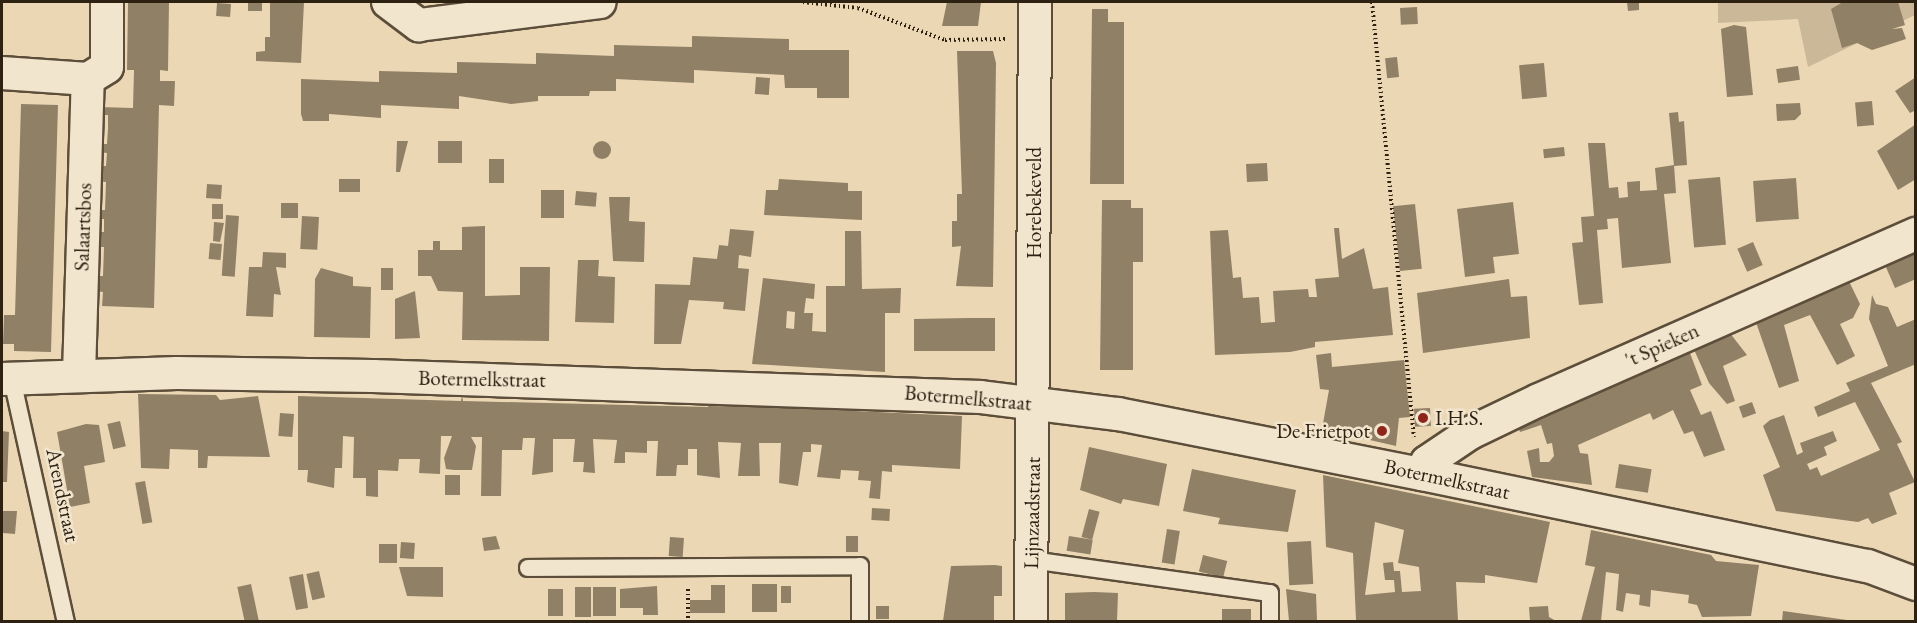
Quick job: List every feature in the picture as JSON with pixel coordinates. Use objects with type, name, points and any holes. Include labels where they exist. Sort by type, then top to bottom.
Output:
[{"type":"street","points":[[2,73],[88,79],[107,68],[107,2]]},
{"type":"street","points":[[388,2],[419,25],[600,2]]},
{"type":"street","name":"Horebekeveld","points":[[1034,404],[1035,2]]},
{"type":"street","name":"Salaartsbos","points":[[79,375],[88,79]]},
{"type":"street","name":"'t Spieken","points":[[1424,468],[1539,400],[1916,234]]},
{"type":"street","name":"Botermelkstraat","points":[[7,379],[79,375],[836,388],[1034,404],[1118,414],[1424,468],[1868,566],[1916,584]]},
{"type":"street","name":"Lijnzaadstraat","points":[[1031,621],[1034,404]]},
{"type":"lane","name":"Arendstraat","points":[[7,379],[64,620]]},
{"type":"lane","points":[[1031,561],[1270,593],[1270,621]]},
{"type":"lane","points":[[528,568],[860,566],[860,621]]},
{"type":"path","points":[[803,2],[858,8],[945,40],[1035,39]]},
{"type":"path","points":[[1372,2],[1415,449],[1424,468]]},
{"type":"path","points":[[687,621],[688,566]]},
{"type":"shaded area","points":[[1718,2],[1915,2],[1915,15],[1808,67],[1798,19],[1718,23]]},
{"type":"building","points":[[128,2],[169,2],[168,71],[160,70],[160,81],[175,81],[174,106],[159,105],[154,308],[102,306],[103,292],[94,291],[95,276],[103,276],[104,247],[96,247],[97,232],[104,232],[104,219],[96,219],[96,210],[105,210],[106,182],[97,181],[98,166],[106,166],[107,153],[98,152],[98,144],[107,144],[108,128],[108,115],[99,115],[99,107],[133,108],[134,70],[127,70]]},
{"type":"building","points":[[248,2],[262,2],[262,11],[248,11]]},
{"type":"building","points":[[270,2],[304,2],[301,63],[256,61],[256,52],[265,51],[265,37],[270,37]]},
{"type":"building","points":[[947,2],[981,2],[978,26],[942,26]]},
{"type":"building","points":[[1627,2],[1639,2],[1639,10],[1628,11]]},
{"type":"building","points":[[1843,2],[1898,2],[1905,25],[1892,29],[1902,28],[1906,39],[1872,50],[1857,43],[1842,48],[1831,9]]},
{"type":"building","points":[[217,3],[231,4],[230,17],[216,16]]},
{"type":"building","points":[[1417,7],[1418,24],[1401,25],[1400,8]]},
{"type":"building","points":[[1092,9],[1108,9],[1108,22],[1124,22],[1124,184],[1090,184]]},
{"type":"building","points":[[1734,25],[1746,27],[1753,95],[1727,97],[1721,29]]},
{"type":"building","points":[[692,36],[789,39],[789,50],[849,50],[849,98],[817,98],[817,88],[785,88],[784,75],[694,70],[694,83],[616,79],[616,91],[590,91],[589,96],[538,96],[538,101],[511,104],[459,96],[459,109],[381,105],[381,118],[329,114],[329,121],[303,121],[301,114],[301,79],[379,82],[379,71],[457,73],[457,62],[536,64],[536,53],[614,56],[614,45],[692,47]]},
{"type":"building","points":[[957,51],[993,51],[996,63],[993,287],[956,286],[961,246],[952,247],[952,221],[957,221],[957,194],[962,194]]},
{"type":"building","points":[[1397,57],[1399,77],[1387,78],[1385,58]]},
{"type":"building","points":[[1544,63],[1547,97],[1522,99],[1519,65]]},
{"type":"building","points":[[1798,66],[1800,80],[1778,83],[1776,69]]},
{"type":"building","points":[[756,77],[770,78],[769,95],[755,94]]},
{"type":"building","points":[[1916,77],[1916,110],[1910,113],[1895,91]]},
{"type":"building","points":[[1872,101],[1874,125],[1857,126],[1855,102]]},
{"type":"building","points":[[1800,103],[1801,114],[1795,120],[1777,121],[1776,104]]},
{"type":"building","points":[[21,104],[58,105],[51,352],[14,351],[14,344],[3,344],[4,315],[15,315]]},
{"type":"building","points":[[1678,112],[1679,122],[1684,121],[1687,165],[1674,166],[1669,113]]},
{"type":"building","points":[[1916,124],[1916,179],[1898,190],[1877,151]]},
{"type":"building","points":[[397,141],[408,141],[400,172],[396,172]]},
{"type":"building","points":[[438,141],[462,141],[462,163],[438,163]]},
{"type":"building","points":[[598,141],[606,141],[611,146],[609,157],[598,159],[593,154],[593,146]]},
{"type":"building","points":[[1588,143],[1605,143],[1609,188],[1618,187],[1619,198],[1628,197],[1627,182],[1640,181],[1640,191],[1657,190],[1655,168],[1674,165],[1676,193],[1664,194],[1671,263],[1622,268],[1618,218],[1607,219],[1608,229],[1597,230],[1603,303],[1579,305],[1572,243],[1583,242],[1581,217],[1594,216]]},
{"type":"building","points":[[1564,147],[1565,156],[1544,158],[1543,149]]},
{"type":"building","points":[[489,159],[504,159],[504,183],[489,183]]},
{"type":"building","points":[[1267,163],[1268,181],[1247,182],[1246,164]]},
{"type":"building","points":[[1720,177],[1726,245],[1694,248],[1688,180]]},
{"type":"building","points":[[1796,178],[1799,219],[1756,222],[1753,181]]},
{"type":"building","points":[[339,179],[360,179],[360,192],[339,192]]},
{"type":"building","points":[[779,179],[848,183],[848,191],[862,191],[862,220],[764,215],[766,190],[778,190]]},
{"type":"building","points":[[207,184],[222,185],[221,199],[206,198]]},
{"type":"building","points":[[541,190],[564,190],[564,218],[541,218]]},
{"type":"building","points":[[576,191],[597,193],[596,207],[575,205]]},
{"type":"building","points":[[609,197],[630,197],[629,221],[645,222],[644,262],[613,261]]},
{"type":"building","points":[[1102,200],[1131,200],[1131,208],[1143,208],[1143,262],[1133,262],[1133,370],[1100,370]]},
{"type":"building","points":[[1513,202],[1519,254],[1493,257],[1495,273],[1465,277],[1457,209]]},
{"type":"building","points":[[281,203],[298,203],[298,218],[281,218]]},
{"type":"building","points":[[212,204],[223,204],[223,219],[212,219]]},
{"type":"building","points":[[1415,204],[1422,269],[1400,271],[1393,206]]},
{"type":"building","points":[[226,215],[239,216],[235,277],[222,276]]},
{"type":"building","points":[[302,216],[319,217],[317,250],[300,249]]},
{"type":"building","points":[[214,222],[224,223],[220,242],[213,241]]},
{"type":"building","points":[[485,226],[485,296],[520,295],[520,267],[550,267],[549,341],[462,340],[463,292],[438,291],[431,276],[418,276],[418,250],[433,250],[433,241],[440,241],[440,250],[462,250],[462,227]]},
{"type":"building","points":[[1334,228],[1339,228],[1342,259],[1364,248],[1373,289],[1388,287],[1393,335],[1315,342],[1315,347],[1290,352],[1215,355],[1210,231],[1228,230],[1233,278],[1241,277],[1243,298],[1259,297],[1261,323],[1275,322],[1273,291],[1308,289],[1309,297],[1317,297],[1315,279],[1339,277]]},
{"type":"building","points":[[730,229],[754,231],[751,257],[739,255],[738,268],[749,269],[745,311],[723,309],[724,302],[689,300],[681,344],[654,344],[655,284],[690,285],[693,257],[717,259],[719,245],[728,246]]},
{"type":"building","points":[[845,231],[861,231],[862,289],[901,288],[900,313],[885,313],[885,372],[752,364],[763,278],[815,284],[814,299],[806,298],[804,313],[813,313],[812,331],[826,332],[826,286],[845,286]],"holes":[[[787,311],[795,312],[794,329],[786,328]]]},
{"type":"building","points":[[1753,242],[1763,265],[1747,272],[1737,249]]},
{"type":"building","points":[[210,243],[222,244],[221,260],[209,259]]},
{"type":"building","points":[[1916,245],[1916,279],[1895,288],[1882,258]]},
{"type":"building","points":[[263,252],[286,253],[286,268],[276,267],[281,295],[274,294],[273,317],[246,316],[249,267],[262,267]]},
{"type":"building","points":[[578,260],[599,260],[598,276],[615,277],[614,323],[575,322]]},
{"type":"building","points":[[321,268],[353,277],[353,286],[371,287],[370,338],[314,337],[315,279]]},
{"type":"building","points":[[381,268],[393,268],[393,290],[381,290]]},
{"type":"building","points":[[1845,273],[1860,304],[1853,318],[1840,324],[1855,356],[1837,365],[1810,315],[1784,325],[1799,381],[1779,388],[1753,314]]},
{"type":"building","points":[[1509,279],[1511,297],[1527,296],[1530,338],[1423,353],[1417,293]]},
{"type":"building","points":[[415,291],[420,338],[395,339],[395,299]]},
{"type":"building","points":[[1872,295],[1876,304],[1888,307],[1897,327],[1916,319],[1916,364],[1871,383],[1902,442],[1897,444],[1915,482],[1889,493],[1897,514],[1872,524],[1868,518],[1858,522],[1776,511],[1763,475],[1780,467],[1763,426],[1770,420],[1784,415],[1797,455],[1803,452],[1800,443],[1833,431],[1837,441],[1824,447],[1827,455],[1807,464],[1810,470],[1817,467],[1821,476],[1880,450],[1855,402],[1818,417],[1814,407],[1850,391],[1846,383],[1888,366],[1869,319]]},
{"type":"building","points":[[995,318],[995,351],[914,351],[914,319]]},
{"type":"building","points":[[1726,328],[1747,355],[1723,366],[1735,401],[1727,404],[1709,383],[1691,343]]},
{"type":"building","points":[[1687,345],[1702,385],[1690,390],[1701,415],[1711,411],[1725,450],[1704,457],[1693,431],[1684,434],[1673,410],[1653,420],[1650,413],[1578,445],[1580,453],[1588,454],[1592,485],[1532,477],[1527,451],[1539,448],[1540,462],[1549,462],[1554,456],[1552,443],[1547,444],[1541,425],[1520,432],[1516,421]]},
{"type":"building","points":[[1331,353],[1332,367],[1404,360],[1410,417],[1399,418],[1396,446],[1322,429],[1329,390],[1320,389],[1316,355]]},
{"type":"building","points":[[138,394],[216,395],[220,400],[258,396],[270,457],[208,456],[207,468],[198,468],[198,450],[170,449],[169,469],[141,468]]},
{"type":"building","points":[[462,395],[463,401],[708,407],[710,401],[710,406],[790,408],[791,402],[792,408],[962,416],[960,469],[892,465],[892,472],[882,471],[880,499],[869,498],[871,481],[858,480],[859,471],[841,470],[840,479],[817,477],[822,445],[811,444],[811,452],[803,452],[798,486],[779,483],[781,443],[759,443],[760,476],[738,476],[741,443],[718,442],[720,478],[697,475],[697,449],[688,449],[688,465],[677,465],[676,476],[656,476],[658,441],[647,441],[647,453],[625,452],[625,463],[614,463],[617,440],[593,439],[595,473],[583,472],[584,462],[573,462],[575,439],[553,439],[553,472],[532,475],[535,438],[523,438],[522,450],[502,450],[501,496],[481,496],[482,437],[471,437],[476,446],[472,470],[454,470],[446,469],[444,458],[452,436],[441,436],[440,474],[419,473],[420,459],[399,459],[398,471],[378,470],[378,497],[366,496],[366,478],[353,478],[354,437],[343,436],[342,468],[335,468],[334,488],[307,482],[308,470],[298,470],[298,396],[461,401]]},
{"type":"building","points":[[1752,402],[1756,413],[1743,418],[1739,407]]},
{"type":"building","name":"I.H.S.","points":[[1430,408],[1431,426],[1415,427],[1414,409]]},
{"type":"building","points":[[280,413],[294,414],[292,437],[278,436]]},
{"type":"building","points":[[120,421],[126,446],[113,449],[107,424]]},
{"type":"building","points":[[86,424],[99,425],[105,462],[84,466],[90,503],[70,507],[57,432]]},
{"type":"building","points":[[2,431],[9,432],[7,482],[2,482]]},
{"type":"building","points":[[1089,447],[1167,464],[1159,506],[1123,499],[1121,504],[1080,490]]},
{"type":"building","points":[[1619,464],[1652,469],[1648,493],[1615,488]]},
{"type":"building","points":[[1192,469],[1296,490],[1288,532],[1218,524],[1220,518],[1183,511]]},
{"type":"building","points":[[445,475],[460,475],[460,495],[445,495]]},
{"type":"building","points":[[1323,475],[1550,522],[1537,583],[1485,575],[1485,583],[1456,582],[1458,621],[1356,620],[1353,553],[1326,547]],"holes":[[[1375,522],[1404,530],[1398,563],[1419,567],[1421,591],[1402,592],[1400,571],[1394,571],[1393,562],[1383,563],[1385,580],[1394,580],[1395,592],[1365,595]]]},
{"type":"building","points":[[145,481],[152,522],[142,524],[135,483]]},
{"type":"building","points":[[872,508],[890,509],[889,521],[871,520]]},
{"type":"building","points":[[1089,509],[1100,512],[1092,540],[1081,537]]},
{"type":"building","points":[[3,511],[17,511],[15,534],[3,533]]},
{"type":"building","points":[[1167,529],[1180,531],[1175,565],[1162,563]]},
{"type":"building","points":[[1591,530],[1711,555],[1716,561],[1759,565],[1751,616],[1702,617],[1697,605],[1688,603],[1689,595],[1651,590],[1650,607],[1639,605],[1640,595],[1626,593],[1623,612],[1616,610],[1619,574],[1606,572],[1601,621],[1581,621],[1595,567],[1585,565]]},
{"type":"building","points":[[496,536],[500,549],[484,551],[482,538]]},
{"type":"building","points":[[846,536],[858,536],[858,552],[846,552]]},
{"type":"building","points":[[1069,536],[1093,540],[1090,555],[1067,551]]},
{"type":"building","points":[[670,537],[684,538],[683,557],[669,556]]},
{"type":"building","points":[[1311,541],[1313,584],[1289,585],[1287,542]]},
{"type":"building","points":[[401,542],[415,543],[414,559],[400,558]]},
{"type":"building","points":[[379,544],[397,544],[397,563],[379,563]]},
{"type":"building","points":[[1203,555],[1227,561],[1223,578],[1199,571]]},
{"type":"building","points":[[951,566],[1002,566],[1002,596],[994,596],[994,621],[943,621]]},
{"type":"building","points":[[399,567],[443,567],[443,597],[407,596]]},
{"type":"building","points":[[319,571],[325,597],[312,600],[306,574]]},
{"type":"building","points":[[303,574],[308,608],[296,610],[289,577]]},
{"type":"building","points":[[251,584],[259,621],[245,622],[237,587]]},
{"type":"building","points":[[752,584],[777,584],[777,612],[752,612]]},
{"type":"building","points":[[711,585],[725,585],[725,613],[690,613],[690,600],[711,600]]},
{"type":"building","points":[[657,586],[658,615],[643,615],[643,608],[620,608],[620,589]]},
{"type":"building","points":[[781,586],[791,586],[791,603],[781,603]]},
{"type":"building","points":[[575,587],[591,587],[591,617],[575,617]]},
{"type":"building","points":[[593,587],[616,587],[616,616],[593,616]]},
{"type":"building","points":[[548,589],[563,589],[563,616],[548,616]]},
{"type":"building","points":[[1286,589],[1316,594],[1317,621],[1289,621]]},
{"type":"building","points":[[1065,593],[1118,593],[1117,621],[1065,621]]},
{"type":"building","points":[[876,606],[889,606],[889,619],[876,619]]},
{"type":"building","points":[[1548,606],[1549,617],[1556,621],[1530,621],[1529,607]]},
{"type":"building","points":[[1222,609],[1251,609],[1251,621],[1222,621]]},
{"type":"building","points":[[1783,611],[1847,620],[1847,621],[1782,621]]},
{"type":"place","name":"I.H.S.","points":[[1423,418]]},
{"type":"place","name":"De Frietpot","points":[[1382,431]]}]
